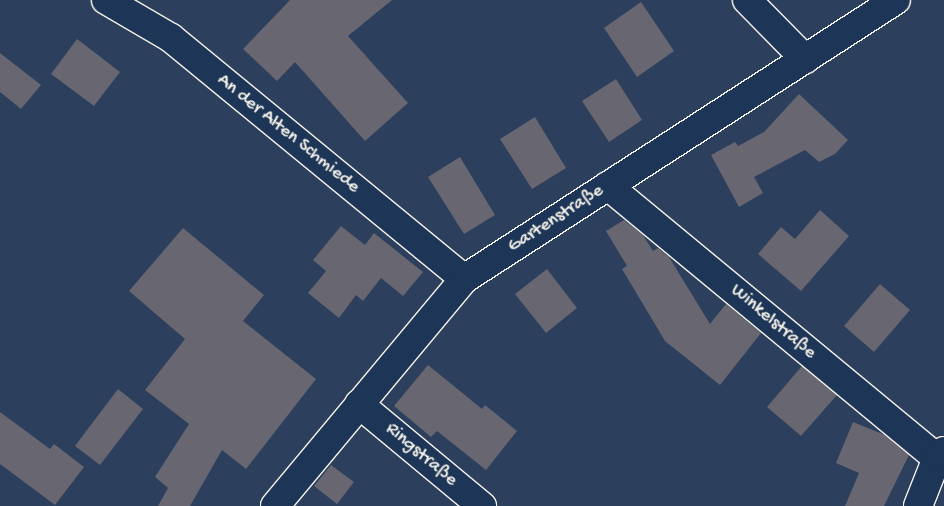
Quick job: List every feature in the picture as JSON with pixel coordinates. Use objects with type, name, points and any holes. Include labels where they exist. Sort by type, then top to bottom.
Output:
[{"type":"street","name":"An der Alten Schmiede","points":[[106,0],[171,38],[464,279]]},
{"type":"street","points":[[747,0],[805,59]]},
{"type":"street","name":"Gartenstraße","points":[[275,506],[464,279],[896,0]]},
{"type":"street","name":"Winkelstraße","points":[[608,186],[941,455]]},
{"type":"street","name":"Ringstraße","points":[[359,404],[482,506]]},
{"type":"street","points":[[918,506],[941,455]]},
{"type":"building","points":[[290,0],[392,0],[348,36],[408,103],[365,141],[295,62],[277,81],[243,49]]},
{"type":"building","points":[[641,2],[674,51],[637,77],[604,28]]},
{"type":"building","points":[[77,39],[120,72],[94,106],[51,74]]},
{"type":"building","points":[[0,53],[41,85],[21,109],[0,92]]},
{"type":"building","points":[[616,79],[642,120],[609,142],[582,101]]},
{"type":"building","points":[[799,94],[848,140],[835,154],[819,162],[805,150],[754,177],[763,193],[739,207],[711,155],[735,142],[738,146],[764,132]]},
{"type":"building","points":[[535,117],[566,168],[532,189],[500,139]]},
{"type":"building","points":[[460,157],[495,215],[464,234],[428,177]]},
{"type":"building","points":[[820,210],[849,236],[801,291],[758,254],[781,227],[795,239]]},
{"type":"building","points":[[624,220],[643,235],[653,251],[658,248],[669,257],[710,324],[726,304],[761,333],[720,385],[665,341],[622,269],[627,266],[606,231]]},
{"type":"building","points":[[341,226],[365,245],[374,233],[423,272],[403,296],[381,278],[363,301],[356,295],[339,318],[308,293],[326,271],[313,260]]},
{"type":"building","points":[[183,228],[264,295],[243,321],[316,379],[246,469],[222,450],[190,506],[158,506],[168,488],[155,477],[189,424],[145,390],[185,339],[129,291]]},
{"type":"building","points":[[547,269],[577,308],[546,333],[515,294]]},
{"type":"building","points":[[880,284],[910,310],[874,352],[844,326]]},
{"type":"building","points":[[428,365],[482,409],[485,405],[517,431],[486,470],[437,431],[431,437],[394,406]]},
{"type":"building","points":[[802,366],[837,395],[801,436],[767,407]]},
{"type":"building","points":[[118,389],[143,409],[100,465],[75,446]]},
{"type":"building","points":[[0,412],[50,449],[54,444],[84,467],[55,505],[0,464]]},
{"type":"building","points":[[853,422],[885,435],[909,455],[884,506],[845,506],[859,473],[836,463]]},
{"type":"building","points":[[331,465],[354,482],[337,504],[314,486]]}]
